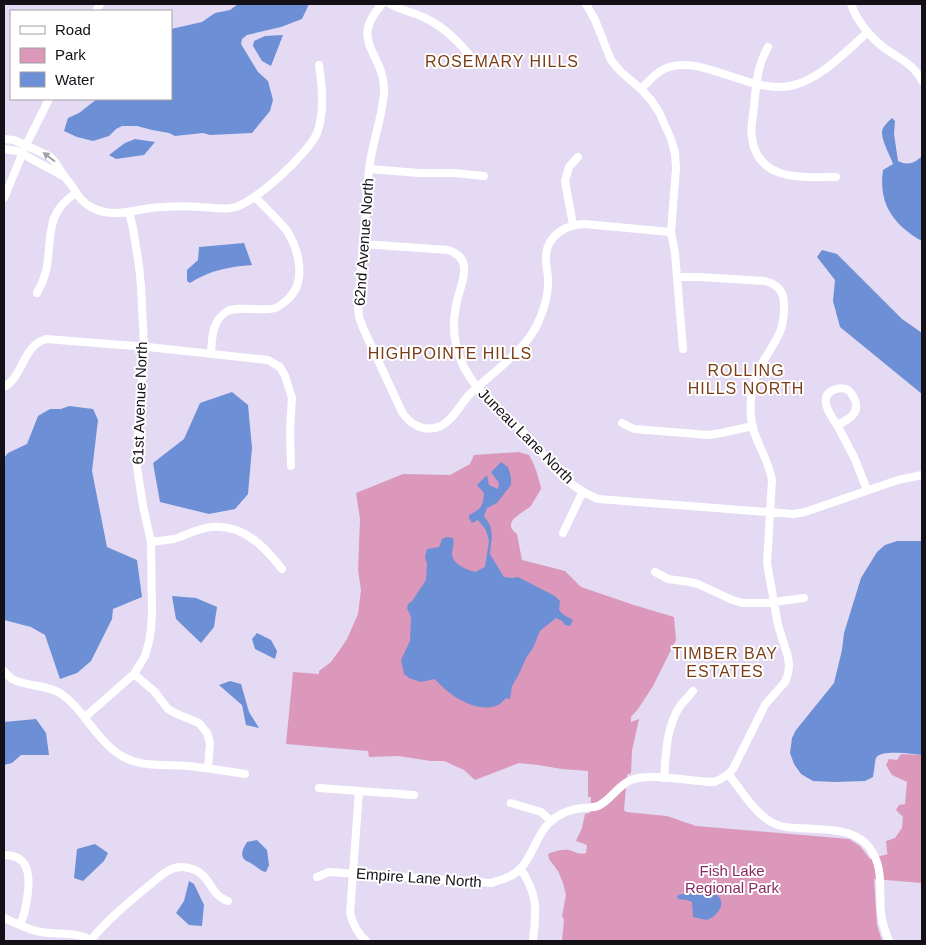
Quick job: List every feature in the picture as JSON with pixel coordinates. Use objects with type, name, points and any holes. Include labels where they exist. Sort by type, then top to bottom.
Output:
[{"type":"street","name":"62nd Avenue North","points":[[382,4],[371,18],[367,33],[370,49],[382,72],[384,81],[382,108],[368,169],[359,293],[360,316],[367,339],[406,419],[420,427],[435,428],[443,425],[461,404],[528,339],[536,327],[546,300],[548,286],[546,255],[548,247],[558,232],[573,225]]},
{"type":"street","points":[[390,4],[438,25],[451,35],[474,61]]},
{"type":"street","points":[[586,4],[611,60],[620,72],[641,89],[660,112],[672,139],[676,168],[671,232],[675,253],[684,350]]},
{"type":"street","points":[[851,4],[861,24],[868,32],[885,49],[914,68],[922,81]]},
{"type":"street","points":[[641,89],[659,72],[671,66],[684,64],[698,66],[756,84],[778,88],[802,83],[823,71],[868,32]]},
{"type":"street","points":[[768,47],[762,57],[758,70],[751,131],[754,146],[762,162],[777,173],[786,176],[836,177]]},
{"type":"street","points":[[4,139],[26,145],[54,159],[76,194],[93,208],[100,211],[113,213],[130,212],[161,207],[232,208],[244,204],[255,197],[302,155],[312,143],[318,132],[320,120],[320,65]]},
{"type":"street","points":[[4,198],[26,145],[48,100]]},
{"type":"street","points":[[4,149],[17,151],[64,177]]},
{"type":"street","points":[[578,157],[569,167],[564,180],[573,225],[584,224],[671,232]]},
{"type":"street","points":[[368,169],[484,176]]},
{"type":"street","points":[[37,293],[46,272],[52,223],[63,203],[76,194]]},
{"type":"street","points":[[211,353],[215,323],[225,312],[231,309],[269,309],[277,307],[295,292],[298,283],[300,269],[291,239],[286,230],[255,197]]},
{"type":"street","name":"61st Avenue North","points":[[85,717],[134,674],[145,656],[150,635],[152,613],[151,542],[137,467],[144,347],[140,266],[130,212]]},
{"type":"street","name":"Juneau Lane North","points":[[362,244],[448,250],[462,259],[464,264],[463,279],[456,304],[454,333],[461,362],[468,376],[477,388],[531,439],[561,475],[592,497],[604,500],[794,514],[805,512],[867,490],[922,475]]},
{"type":"street","points":[[533,941],[534,895],[521,869],[542,831],[551,821],[571,810],[600,805],[632,779],[647,777],[714,782],[729,775],[737,763],[765,705],[785,682],[788,674],[788,657],[778,625],[767,563],[772,480],[770,469],[755,436],[750,410],[753,386],[757,374],[782,328],[784,298],[778,287],[772,283],[677,277]]},
{"type":"street","points":[[4,387],[13,381],[32,348],[40,340],[46,339],[211,353],[268,360],[280,368],[285,376],[292,398],[290,430],[291,466]]},
{"type":"street","points":[[837,425],[851,417],[856,406],[854,397],[842,388],[830,392],[826,397],[826,407],[854,457],[867,490]]},
{"type":"street","points":[[622,422],[634,429],[702,434],[721,433],[752,426]]},
{"type":"street","points":[[564,533],[583,491]]},
{"type":"street","points":[[151,542],[175,538],[212,527],[227,528],[238,531],[264,546],[282,569]]},
{"type":"street","points":[[655,572],[668,579],[698,584],[742,603],[756,604],[804,598]]},
{"type":"street","points":[[4,672],[19,682],[45,687],[59,693],[69,700],[111,748],[130,760],[143,764],[208,768],[245,774]]},
{"type":"street","points":[[134,674],[154,691],[168,708],[199,723],[207,733],[210,743],[208,768]]},
{"type":"street","points":[[664,778],[666,747],[671,725],[681,705],[693,692]]},
{"type":"street","points":[[729,775],[757,811],[772,823],[789,828],[850,833],[871,849],[878,865],[882,922],[888,941]]},
{"type":"street","points":[[319,788],[414,795]]},
{"type":"street","points":[[359,791],[350,913],[356,929],[366,941]]},
{"type":"street","points":[[511,803],[541,812],[551,821]]},
{"type":"street","points":[[4,855],[14,856],[20,860],[28,872],[27,902],[20,925]]},
{"type":"street","points":[[4,918],[36,931],[77,935],[91,941],[102,926],[112,917],[161,875],[174,868],[190,868],[198,871],[203,875],[218,897],[228,901]]},
{"type":"street","name":"Empire Lane North","points":[[317,877],[329,872],[491,883],[502,880],[521,869]]},
{"type":"green space","name":"Fish Lake Regional Park","points":[[519,452],[529,455],[541,489],[531,506],[512,522],[512,530],[517,534],[522,560],[565,571],[581,587],[674,617],[676,640],[653,686],[631,717],[631,722],[639,719],[632,751],[631,773],[627,775],[624,810],[626,812],[667,816],[696,826],[849,839],[860,846],[870,859],[888,854],[886,841],[895,838],[902,828],[903,817],[896,810],[899,805],[905,804],[907,782],[892,775],[886,765],[889,759],[897,760],[901,754],[922,755],[922,883],[874,879],[877,925],[882,941],[562,941],[564,920],[562,916],[566,895],[558,871],[549,859],[548,854],[564,850],[586,853],[587,845],[576,841],[582,828],[585,814],[590,813],[591,797],[588,797],[588,771],[519,763],[475,780],[464,770],[444,761],[398,756],[369,757],[368,751],[286,744],[293,672],[319,674],[319,671],[331,662],[347,639],[358,614],[361,590],[358,570],[360,519],[356,493],[403,474],[450,475],[470,464],[474,455]]},
{"type":"water","points":[[238,4],[309,4],[302,19],[281,27],[247,35],[242,39],[241,44],[258,72],[268,81],[273,100],[270,111],[252,133],[210,135],[203,133],[175,136],[137,126],[122,126],[109,136],[93,141],[64,131],[68,118],[79,113],[96,100],[172,100],[172,29],[202,22],[215,13],[230,10]]},
{"type":"water","points":[[283,35],[271,66],[262,61],[253,46],[254,41],[265,36]]},
{"type":"water","points":[[892,118],[895,121],[894,134],[898,161],[911,163],[922,156],[922,241],[903,228],[896,220],[890,212],[883,193],[883,170],[893,164],[884,143],[882,131]]},
{"type":"water","points":[[135,139],[155,142],[144,155],[116,159],[109,155],[125,143]]},
{"type":"water","points":[[244,243],[252,265],[220,270],[190,283],[187,281],[187,270],[198,260],[199,247]]},
{"type":"water","points":[[822,250],[837,254],[902,319],[922,333],[922,394],[840,327],[833,301],[835,280],[817,257]]},
{"type":"water","points":[[232,392],[248,405],[252,448],[248,494],[235,509],[209,514],[160,502],[153,463],[184,439],[200,403]]},
{"type":"water","points":[[69,406],[93,409],[98,420],[92,471],[107,547],[137,560],[142,597],[113,609],[112,619],[91,661],[77,673],[60,679],[45,635],[31,627],[4,620],[4,458],[8,453],[27,444],[38,416],[50,409],[61,409]]},
{"type":"water","points":[[501,462],[508,467],[511,485],[497,503],[487,508],[484,516],[490,525],[492,536],[490,554],[504,577],[518,577],[555,596],[560,601],[559,610],[573,620],[570,626],[565,625],[556,618],[540,631],[512,686],[510,699],[506,698],[500,704],[492,707],[483,707],[464,702],[435,679],[421,682],[409,678],[404,674],[401,660],[410,641],[411,617],[407,608],[408,604],[426,580],[427,564],[425,557],[427,549],[439,547],[442,539],[447,537],[453,538],[452,554],[457,564],[475,572],[485,567],[489,541],[486,530],[478,520],[472,523],[469,515],[482,505],[484,493],[477,485],[487,475],[489,485],[498,489],[499,483],[491,472]]},
{"type":"water","points":[[897,541],[922,541],[922,755],[898,753],[879,755],[876,758],[873,777],[865,781],[813,781],[801,774],[794,764],[790,753],[792,738],[796,730],[834,683],[844,633],[861,578],[877,552],[885,545]]},
{"type":"water","points":[[172,596],[196,598],[217,607],[214,627],[201,643],[176,619]]},
{"type":"water","points":[[257,633],[271,640],[277,651],[275,659],[255,649],[252,639]]},
{"type":"water","points":[[230,681],[241,684],[249,712],[259,728],[246,725],[242,705],[219,685]]},
{"type":"water","points":[[36,719],[46,733],[49,755],[21,755],[12,763],[4,765],[4,722]]},
{"type":"water","points":[[257,840],[267,850],[269,865],[266,872],[246,861],[242,856],[247,842]]},
{"type":"water","points":[[95,844],[108,853],[104,861],[83,881],[74,878],[77,849]]},
{"type":"water","points":[[189,881],[194,884],[204,905],[202,926],[189,925],[176,913],[184,901]]},
{"type":"water","points":[[709,891],[719,897],[721,906],[713,917],[707,920],[693,917],[692,902],[678,899],[677,896],[681,894]]},
{"type":"district","name":"ROSEMARY HILLS","points":[[502,61]]},
{"type":"district","name":"HIGHPOINTE HILLS","points":[[450,353]]},
{"type":"district","name":"ROLLING HILLS NORTH","points":[[746,379]]},
{"type":"district","name":"TIMBER BAY ESTATES","points":[[725,662]]}]
